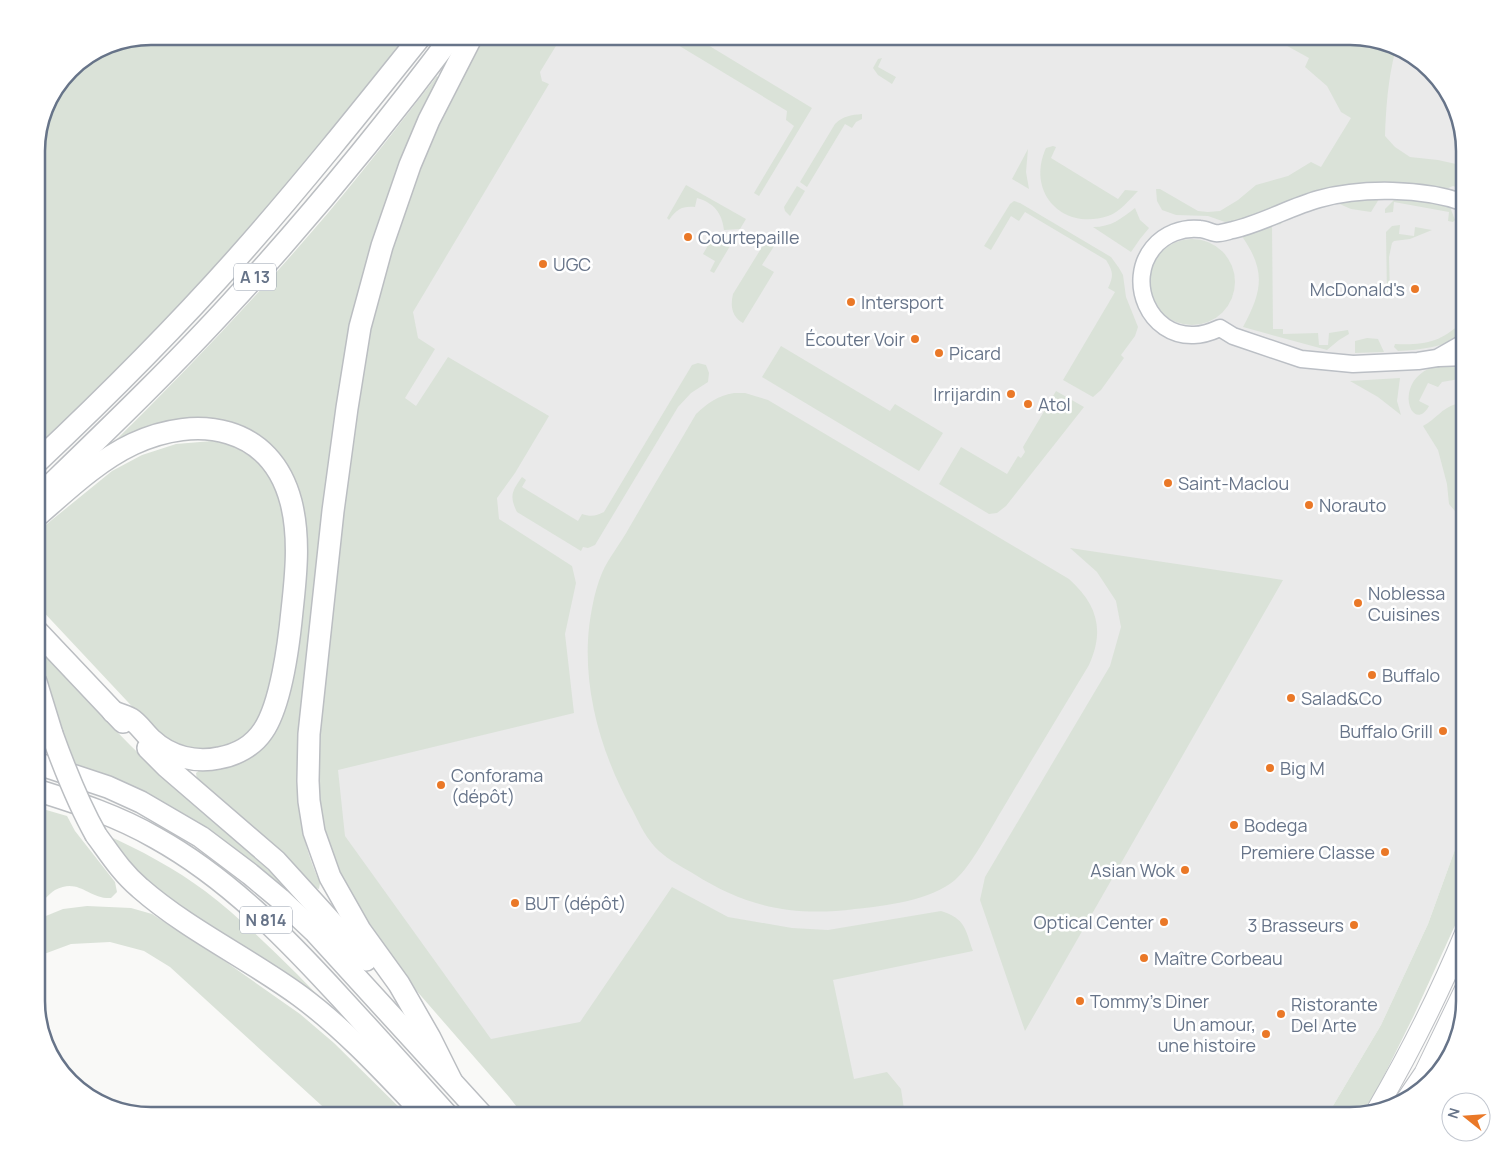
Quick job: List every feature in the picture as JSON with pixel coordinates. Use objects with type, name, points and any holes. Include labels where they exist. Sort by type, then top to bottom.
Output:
[{"type":"highway","name":"A 13","points":[[45,454],[86,416],[163,338],[238,257],[329,150],[414,45]]},
{"type":"highway","name":"A 13","points":[[45,489],[123,415],[232,302],[350,168],[445,45]]},
{"type":"highway","points":[[408,1002],[399,984],[360,930],[337,893],[323,861],[314,832],[308,801],[309,734],[333,511],[360,327],[382,246],[410,165],[429,120],[467,45]]},
{"type":"highway","points":[[45,508],[117,452],[150,437],[181,430],[206,428],[226,432],[244,439],[270,459],[285,484],[295,522],[294,596],[289,640],[282,675],[268,721],[261,734],[246,747],[228,756],[209,759],[189,758],[161,748],[132,720],[113,712]]},
{"type":"highway","name":"N 814","points":[[45,640],[167,767],[282,866],[393,990],[408,1002],[430,1038],[451,1080]]},
{"type":"highway","name":"N 814","points":[[45,711],[69,781],[82,811],[96,835],[123,872],[139,888],[186,922],[302,997],[357,1046],[417,1107]]},
{"type":"highway","name":"N 814","points":[[45,766],[108,787],[141,802],[174,820],[219,850],[280,899],[314,931],[475,1107]]},
{"type":"highway","name":"N 814","points":[[45,793],[105,813],[157,838],[202,868],[243,900],[304,957],[440,1107]]},
{"type":"main road","points":[[1381,1102],[1420,1033],[1456,954]]},
{"type":"main road","points":[[1437,1061],[1455,1014]]},
{"type":"street","points":[[1456,201],[1433,195],[1407,192],[1344,194],[1319,199],[1248,226],[1216,233],[1190,228],[1179,230],[1160,241],[1146,257],[1140,278],[1141,289],[1147,306],[1160,323],[1176,332],[1194,335],[1208,333],[1220,328],[1234,336],[1301,358],[1354,364],[1456,357]]},
{"type":"street","points":[[1437,358],[1456,347]]},
{"type":"shaded area","points":[[401,45],[234,249],[170,317],[45,440],[45,144],[53,111],[59,98],[71,81],[98,59],[117,51],[137,46]]},
{"type":"shaded area","points":[[477,45],[556,45],[540,72],[542,81],[549,84],[413,312],[418,338],[435,349],[405,398],[416,406],[448,357],[549,416],[515,473],[497,498],[499,519],[572,566],[576,583],[565,634],[574,713],[338,770],[345,836],[491,1039],[580,1022],[672,887],[728,917],[792,928],[828,930],[941,911],[949,914],[960,921],[966,931],[973,951],[833,980],[854,1079],[887,1072],[901,1089],[904,1107],[517,1107],[415,989],[370,930],[339,879],[327,847],[319,812],[318,766],[323,694],[358,373],[405,201],[434,131]]},
{"type":"shaded area","points":[[534,45],[1350,45],[1371,47],[1390,53],[1414,67],[1425,76],[1445,104],[1454,130],[1456,151],[1456,847],[1428,924],[1381,1025],[1332,1107],[565,1107],[490,1039],[344,836],[337,770],[374,393]]},
{"type":"shaded area","points":[[678,45],[708,45],[812,108],[759,196],[754,193],[794,126],[786,120],[787,111]]},
{"type":"shaded area","points":[[1285,45],[1364,46],[1394,55],[1388,94],[1385,136],[1395,147],[1410,157],[1456,164],[1456,187],[1453,186],[1439,192],[1404,187],[1247,220],[1225,222],[1208,216],[1176,215],[1162,210],[1157,201],[1156,189],[1160,189],[1198,211],[1220,211],[1238,200],[1256,185],[1288,176],[1311,162],[1321,167],[1351,118],[1341,112],[1327,86],[1305,67],[1309,58]]},
{"type":"shaded area","points":[[882,58],[878,67],[896,77],[892,84],[878,75],[873,68],[878,59]]},
{"type":"shaded area","points":[[437,76],[439,78],[395,181],[298,766],[298,798],[302,826],[309,854],[320,883],[319,889],[315,888],[288,859],[197,780],[196,773],[277,712],[293,491],[232,429],[113,443],[223,330],[302,243],[356,179]]},
{"type":"shaded area","points":[[862,114],[862,119],[856,122],[852,128],[845,124],[807,187],[800,182],[835,124],[847,116]]},
{"type":"shaded area","points":[[1056,147],[1051,158],[1118,199],[1125,190],[1138,191],[1120,209],[1108,216],[1091,219],[1076,218],[1063,213],[1052,204],[1045,193],[1041,179],[1041,164],[1046,148]]},
{"type":"shaded area","points":[[1028,149],[1026,172],[1029,189],[1012,179]]},
{"type":"shaded area","points":[[686,185],[746,219],[740,229],[724,230],[716,210],[708,203],[697,198],[695,207],[680,209],[669,220],[667,218]]},
{"type":"shaded area","points":[[797,186],[805,191],[790,216],[784,207]]},
{"type":"shaded area","points":[[1379,199],[1371,212],[1351,209],[1335,202]]},
{"type":"shaded area","points":[[1395,199],[1421,201],[1450,207],[1455,220],[1453,222],[1448,221],[1449,212],[1394,202],[1393,212],[1385,213],[1385,209]]},
{"type":"shaded area","points":[[1014,201],[1111,257],[1123,275],[1126,297],[1138,327],[1135,336],[1121,355],[1124,358],[1101,390],[1093,397],[1063,380],[1115,292],[1108,288],[1112,277],[1110,267],[1106,260],[1025,212],[1019,221],[1011,216],[991,250],[984,246],[1010,204]]},
{"type":"shaded area","points":[[1135,208],[1140,220],[1149,228],[1131,252],[1093,227],[1111,224]]},
{"type":"shaded area","points":[[1285,218],[1281,224],[1272,226],[1273,329],[1283,329],[1283,334],[1318,333],[1319,345],[1328,345],[1329,333],[1348,330],[1349,334],[1327,350],[1243,327],[1255,302],[1259,280],[1255,259],[1241,235]]},
{"type":"shaded area","points":[[1400,225],[1399,234],[1414,236],[1415,227],[1432,230],[1410,239],[1394,241],[1392,243],[1389,257],[1390,295],[1387,295],[1386,232],[1392,226]]},
{"type":"shaded area","points":[[770,234],[778,240],[762,265],[774,272],[743,323],[734,314],[733,294]]},
{"type":"shaded area","points":[[722,238],[733,241],[714,273],[710,271],[715,261],[703,254],[710,242],[720,247]]},
{"type":"shaded area","points":[[1192,239],[1208,242],[1216,246],[1228,258],[1232,266],[1235,282],[1232,298],[1228,306],[1216,318],[1208,322],[1192,325],[1176,322],[1168,318],[1156,306],[1152,298],[1149,282],[1152,266],[1156,258],[1168,246],[1176,242]]},
{"type":"shaded area","points":[[1456,327],[1456,339],[1441,345],[1398,351],[1394,347],[1395,344],[1415,344],[1431,341]]},
{"type":"shaded area","points":[[1367,338],[1378,339],[1384,352],[1355,353],[1355,341]]},
{"type":"shaded area","points":[[781,346],[890,411],[895,404],[943,433],[919,471],[762,377]]},
{"type":"shaded area","points":[[698,363],[706,365],[709,373],[708,382],[691,393],[678,407],[595,545],[588,548],[583,547],[581,551],[517,512],[512,498],[516,486],[522,477],[526,480],[522,487],[578,521],[582,514],[593,516],[604,512],[692,365]]},
{"type":"shaded area","points":[[1456,364],[1456,380],[1442,382],[1438,387],[1428,383],[1419,401],[1429,406],[1423,413],[1418,415],[1413,412],[1410,406],[1410,389],[1423,372],[1436,367]]},
{"type":"shaded area","points":[[1400,378],[1397,401],[1401,415],[1378,397],[1350,381]]},
{"type":"shaded area","points":[[1056,391],[1084,407],[1006,506],[997,513],[989,514],[939,484],[961,447],[1007,474],[1018,456],[1021,458],[1025,452],[1023,447]]},
{"type":"shaded area","points":[[734,393],[745,393],[768,400],[1069,579],[1086,598],[1096,618],[1097,640],[1089,665],[974,856],[955,880],[934,893],[908,901],[880,906],[811,912],[771,907],[733,895],[676,863],[655,847],[641,827],[613,771],[598,729],[593,707],[588,662],[589,624],[599,580],[608,561],[626,534],[696,414],[713,401]]},
{"type":"shaded area","points":[[1456,404],[1456,512],[1449,504],[1447,484],[1438,450],[1423,426],[1447,408]]},
{"type":"shaded area","points":[[212,441],[232,446],[241,451],[257,463],[270,479],[278,495],[281,508],[285,544],[284,584],[273,669],[267,694],[260,715],[252,729],[237,742],[218,748],[189,748],[176,744],[156,732],[45,614],[45,525],[112,471],[142,455],[176,444]]},
{"type":"shaded area","points":[[1070,548],[1283,580],[1025,1031],[980,900],[985,877],[1110,666],[1121,627],[1116,601],[1097,572]]},
{"type":"shaded area","points":[[45,650],[106,720],[150,765],[255,858],[295,897],[223,841],[121,783],[71,762],[45,684]]},
{"type":"shaded area","points":[[45,810],[67,816],[75,831],[115,882],[117,892],[111,898],[103,897],[71,886],[63,887],[45,899]]},
{"type":"shaded area","points":[[106,835],[157,860],[182,875],[223,905],[257,935],[338,1016],[149,885],[125,860]]},
{"type":"shaded area","points":[[1456,847],[1456,923],[1414,1015],[1375,1094],[1367,1105],[1332,1107],[1381,1025],[1428,924]]},
{"type":"shaded area","points":[[87,906],[131,908],[152,914],[226,962],[300,1014],[334,1043],[399,1107],[323,1107],[170,967],[144,951],[110,942],[71,944],[45,954],[45,916],[63,909]]},
{"type":"place","name":"Courtepaille","points":[[688,237]]},
{"type":"place","name":"UGC","points":[[543,264]]},
{"type":"place","name":"McDonald's","points":[[1415,289]]},
{"type":"place","name":"Intersport","points":[[851,302]]},
{"type":"place","name":"Écouter Voir","points":[[915,339]]},
{"type":"place","name":"Picard","points":[[939,353]]},
{"type":"place","name":"Irrijardin","points":[[1011,394]]},
{"type":"place","name":"Atol","points":[[1028,404]]},
{"type":"place","name":"Saint-Maclou","points":[[1168,483]]},
{"type":"place","name":"Norauto","points":[[1309,505]]},
{"type":"place","name":"Noblessa Cuisines","points":[[1358,603]]},
{"type":"place","name":"Buffalo","points":[[1372,675]]},
{"type":"place","name":"Salad&Co","points":[[1291,698]]},
{"type":"place","name":"Buffalo Grill","points":[[1443,731]]},
{"type":"place","name":"Big M","points":[[1270,768]]},
{"type":"place","name":"Conforama (dépôt)","points":[[441,785]]},
{"type":"place","name":"Bodega","points":[[1234,825]]},
{"type":"place","name":"Premiere Classe","points":[[1385,852]]},
{"type":"place","name":"Asian Wok","points":[[1185,870]]},
{"type":"place","name":"BUT (dépôt)","points":[[515,903]]},
{"type":"place","name":"Optical Center","points":[[1164,922]]},
{"type":"place","name":"3 Brasseurs","points":[[1354,925]]},
{"type":"place","name":"Maître Corbeau","points":[[1144,958]]},
{"type":"place","name":"Tommy's Diner","points":[[1080,1001]]},
{"type":"place","name":"Ristorante Del Arte","points":[[1281,1014]]},
{"type":"place","name":"Un amour, une histoire","points":[[1266,1034]]}]
